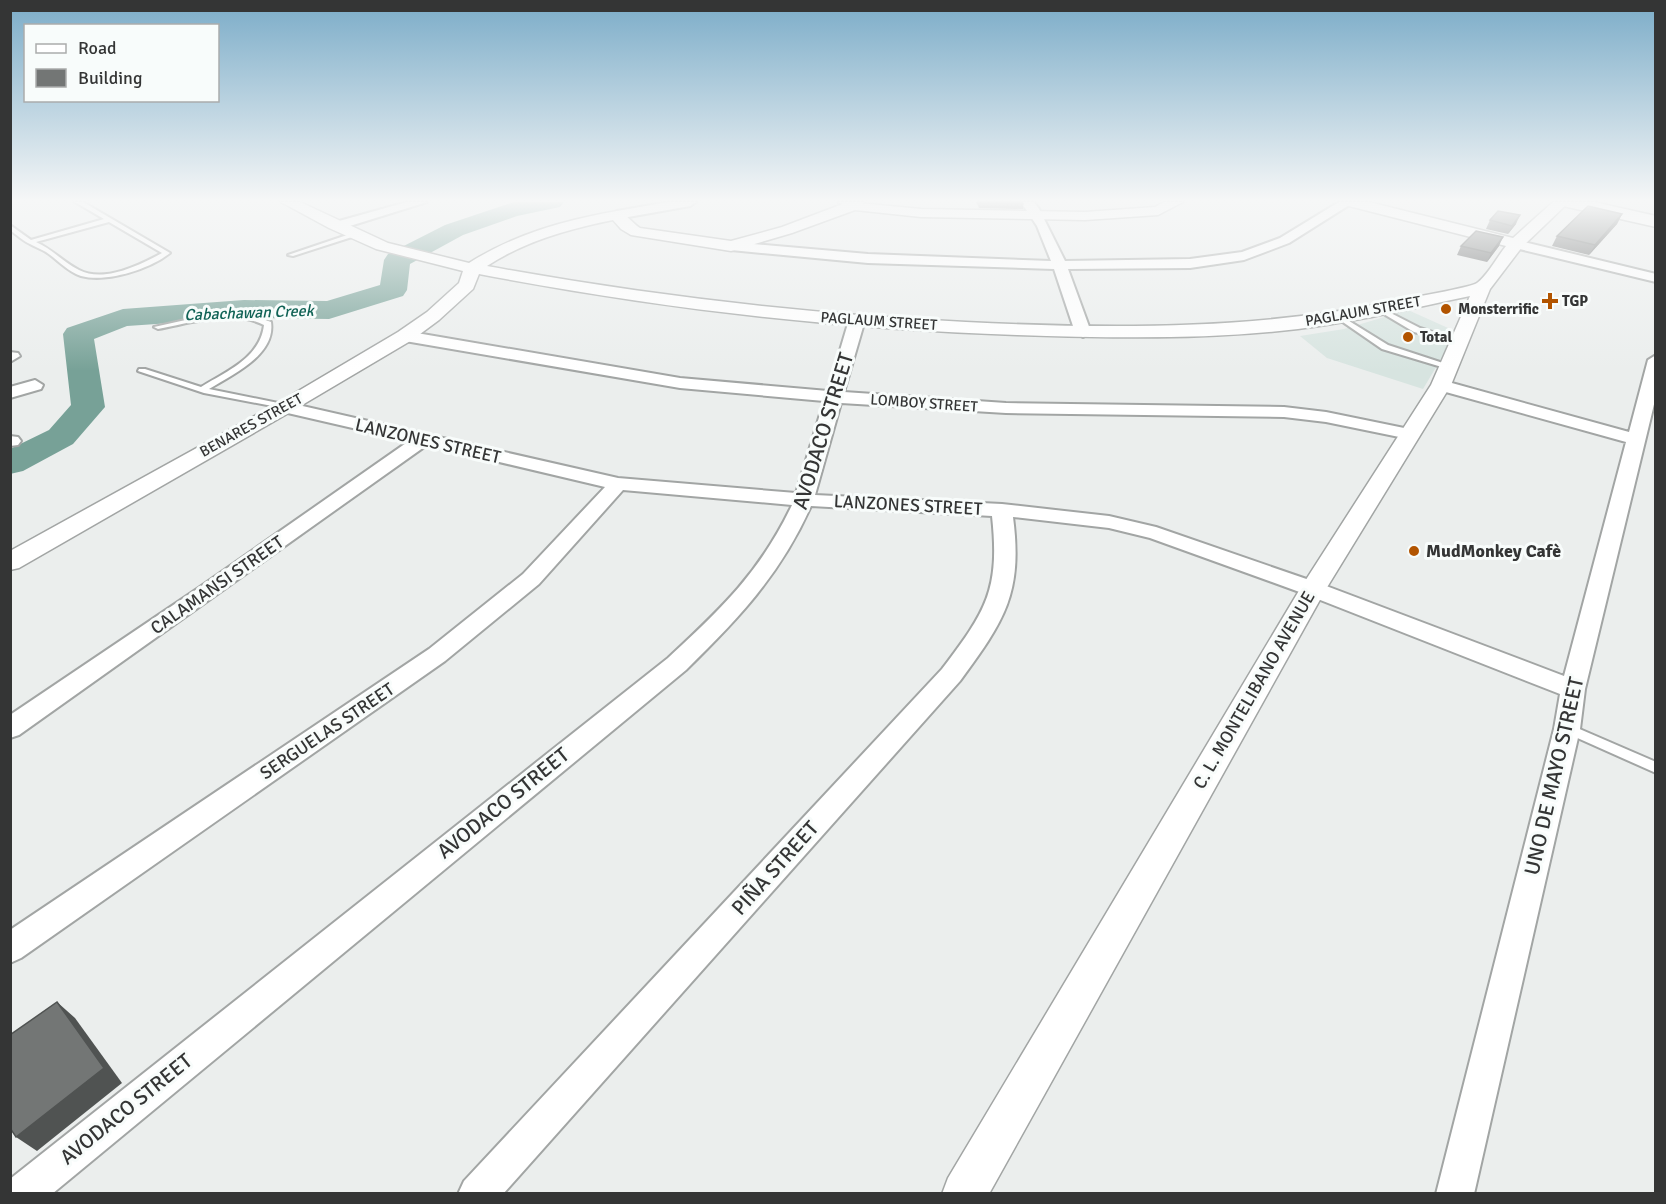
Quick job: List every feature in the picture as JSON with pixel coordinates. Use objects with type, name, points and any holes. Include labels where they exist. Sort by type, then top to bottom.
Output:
[{"type":"street","name":"PAGLAUM STREET","points":[[427,258],[655,300],[745,311],[857,320],[1083,332],[1263,326],[1339,317],[1482,288]]},
{"type":"street","points":[[472,268],[489,258]]},
{"type":"street","points":[[876,258],[1059,265],[1183,264],[1227,258]]},
{"type":"street","points":[[1056,258],[1083,332]]},
{"type":"street","name":"C. L. MONTELIBANO AVENUE","points":[[964,1194],[1313,589],[1410,434],[1449,364],[1482,288],[1505,258]]},
{"type":"street","points":[[1574,258],[1656,278]]},
{"type":"street","name":"BENARES STREET","points":[[10,562],[285,407],[405,336],[433,316],[467,285],[472,268]]},
{"type":"street","name":"AVODACO STREET","points":[[22,1194],[677,664],[728,615],[763,574],[787,537],[804,500],[857,320]]},
{"type":"street","name":"LOMBOY STREET","points":[[405,336],[680,383],[836,397],[1006,408],[1284,412],[1337,419],[1410,434]]},
{"type":"street","name":"UNO DE MAYO STREET","points":[[1455,1194],[1567,729],[1573,689],[1634,439],[1656,360]]},
{"type":"street","points":[[1449,364],[1634,439]]},
{"type":"street","points":[[10,393],[35,385]]},
{"type":"street","name":"LANZONES STREET","points":[[285,407],[618,484],[804,500],[1002,510],[1131,526],[1156,532],[1313,589],[1573,689]]},
{"type":"street","name":"CALAMANSI STREET","points":[[10,728],[423,440]]},
{"type":"street","name":"SERGUELAS STREET","points":[[10,948],[437,655],[489,616],[531,579],[618,484]]},
{"type":"street","name":"PIÑA STREET","points":[[477,1194],[951,675],[978,639],[997,605],[1005,573],[1002,510]]},
{"type":"lane","points":[[58,258],[70,268],[90,276],[122,271],[154,258]]},
{"type":"lane","points":[[1379,309],[1417,330],[1449,364]]},
{"type":"lane","points":[[158,327],[227,316],[256,318],[268,324],[268,336],[258,352],[203,389]]},
{"type":"lane","points":[[1339,317],[1385,347],[1449,364]]},
{"type":"lane","points":[[142,371],[203,389],[285,407]]},
{"type":"lane","points":[[1567,729],[1656,768]]},
{"type":"shaded area","points":[[1408,310],[1457,332],[1423,389],[1327,358],[1300,336],[1344,329]]},
{"type":"building","points":[[57,1002],[104,1068],[16,1137],[10,1128],[10,1035]]},
{"type":"waterway","name":"Cabachawan Creek","points":[[10,463],[61,437],[88,407],[78,334],[123,318],[244,309],[329,310],[393,290],[397,260],[400,258]]},
{"type":"place","name":"TGP","points":[[1550,301]]},
{"type":"place","name":"Monsterrific","points":[[1446,309]]},
{"type":"place","name":"Total","points":[[1408,337]]},
{"type":"place","name":"MudMonkey Cafè","points":[[1414,551]]}]
